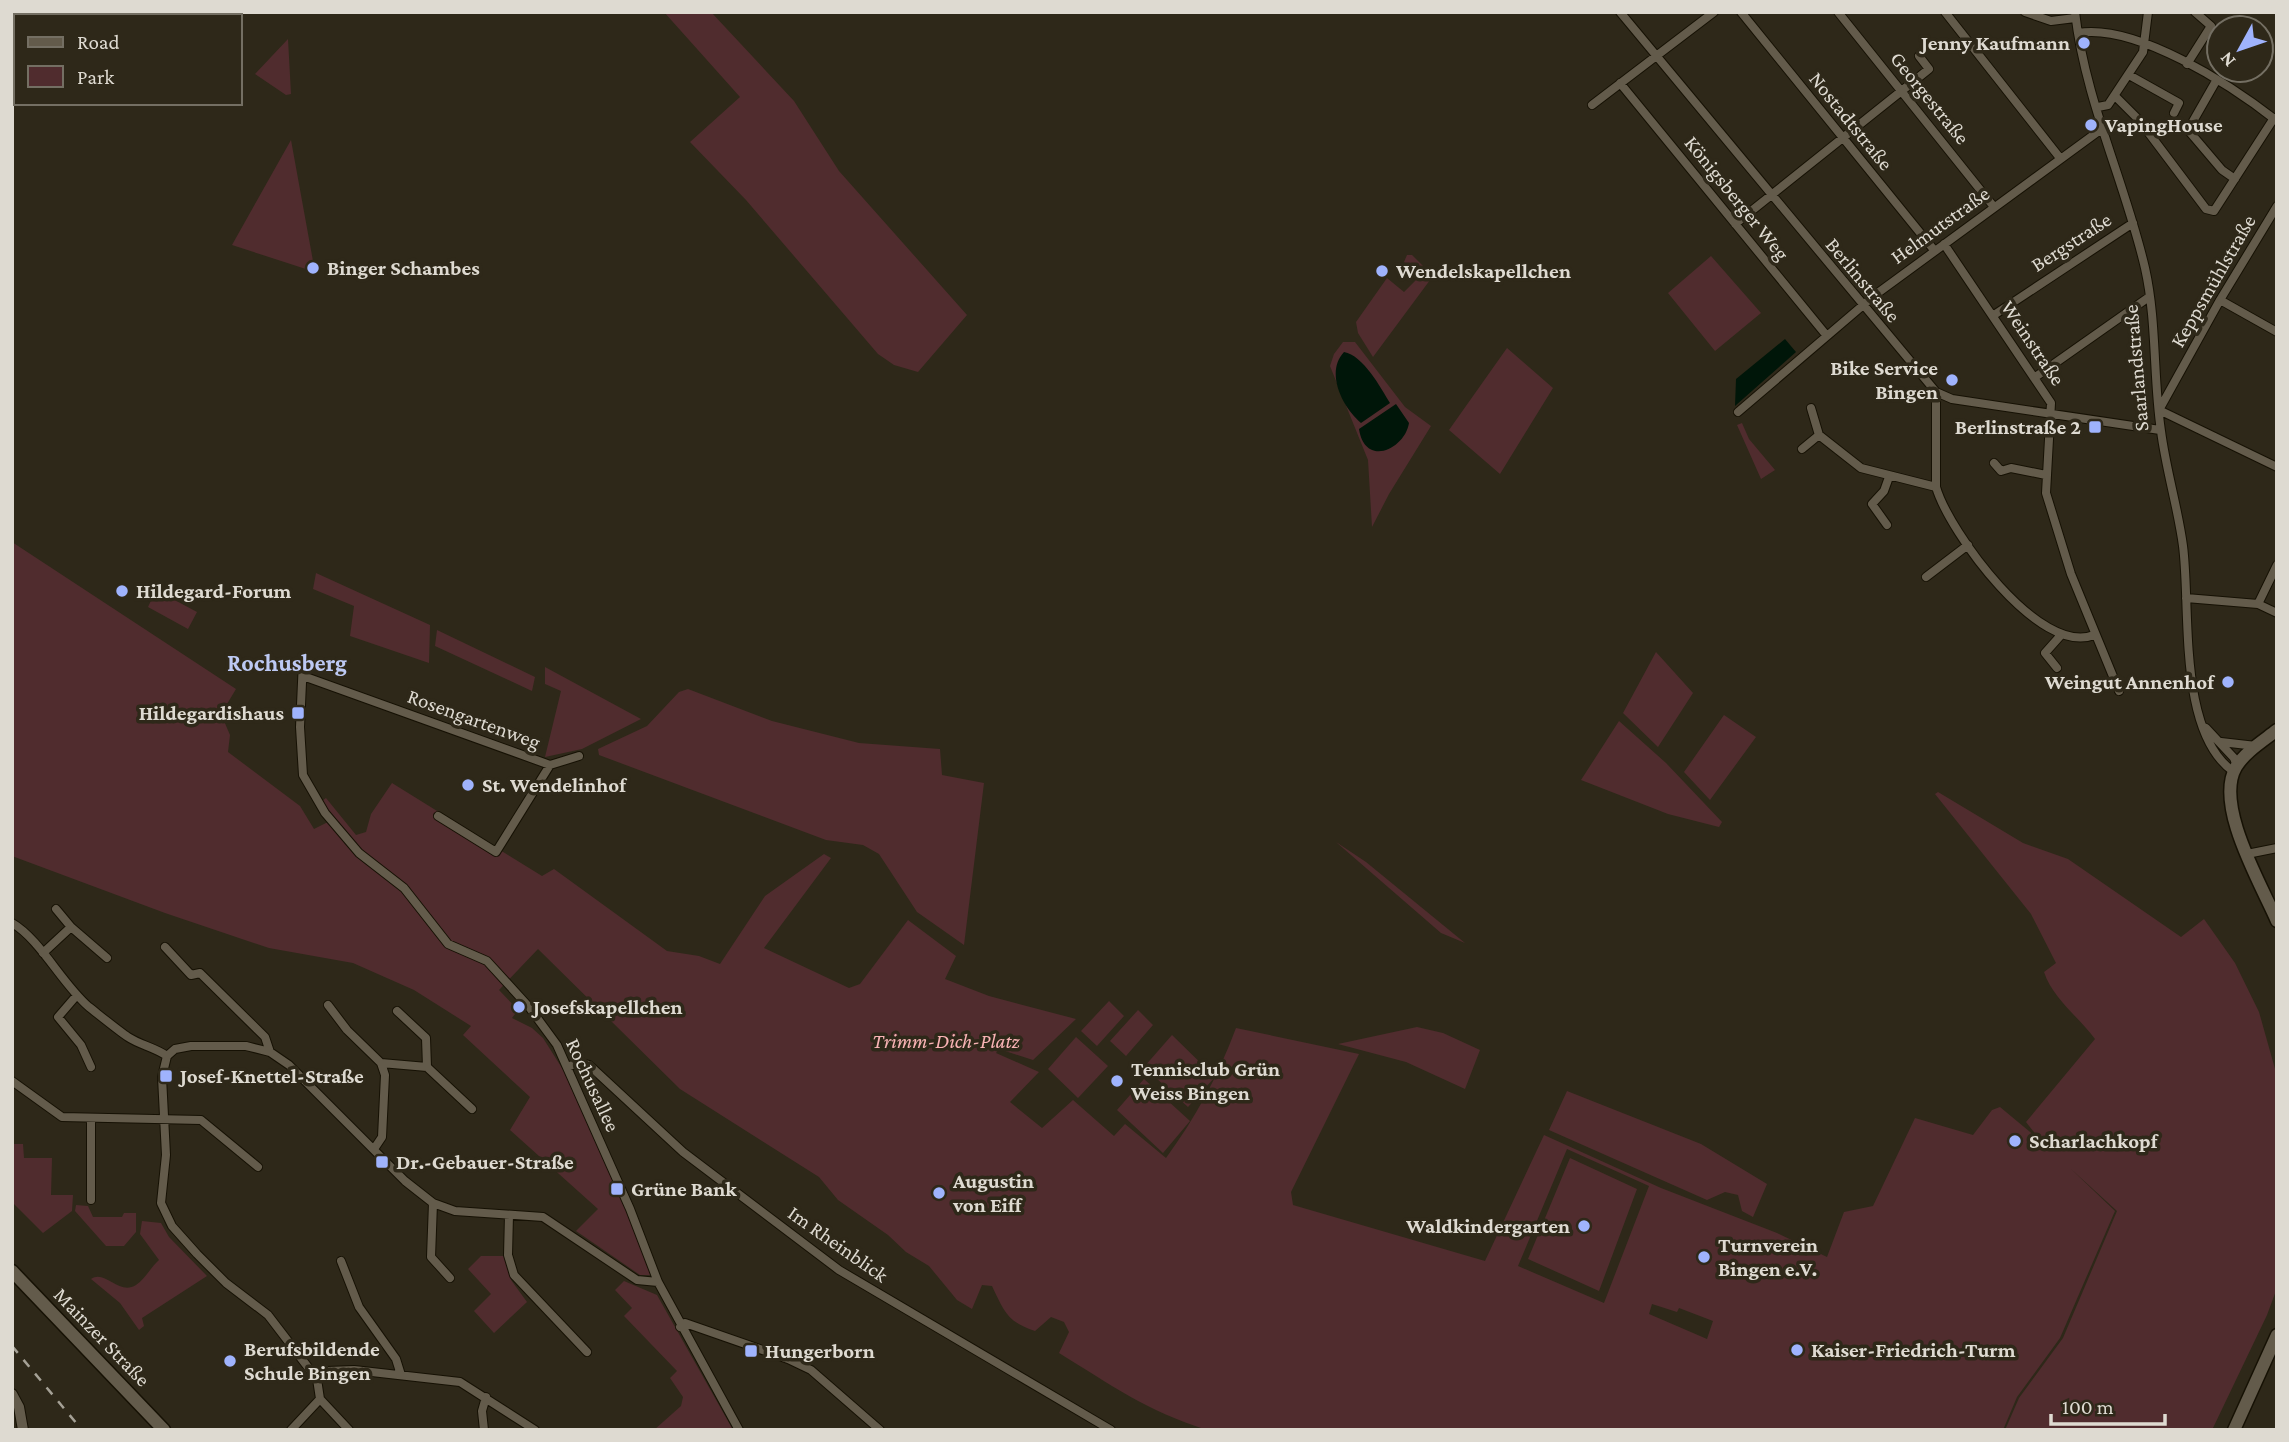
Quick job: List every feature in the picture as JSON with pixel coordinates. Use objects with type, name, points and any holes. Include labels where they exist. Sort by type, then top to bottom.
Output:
[{"type":"main road","points":[[2277,730],[2257,746],[2236,769],[2230,786],[2231,807],[2247,854],[2277,921]]},
{"type":"main road","name":"Mainzer Straße","points":[[12,1271],[164,1430]]},
{"type":"main road","points":[[2234,1430],[2277,1335]]},
{"type":"street","name":"Berlinstraße","points":[[1620,12],[1936,392]]},
{"type":"street","points":[[1592,105],[1714,12]]},
{"type":"street","name":"Nostadtstraße","points":[[1741,12],[1934,250]]},
{"type":"street","name":"Georgestraße","points":[[1838,12],[1994,207]]},
{"type":"street","points":[[1945,12],[2060,158]]},
{"type":"street","points":[[2026,12],[2051,21],[2075,15]]},
{"type":"street","points":[[2098,107],[2108,105],[2129,75],[2146,41],[2148,12]]},
{"type":"street","points":[[2187,64],[2211,26],[2195,12]]},
{"type":"street","name":"Saarlandstraße","points":[[2075,15],[2103,128],[2133,223],[2149,297],[2160,430],[2183,546],[2189,667],[2211,748],[2236,769]]},
{"type":"street","points":[[2078,33],[2096,30],[2146,41],[2205,75]]},
{"type":"street","points":[[1735,224],[1929,69],[1919,56]]},
{"type":"street","points":[[2129,75],[2179,103],[2174,113]]},
{"type":"street","name":"Königsberger Weg","points":[[1620,83],[1827,336]]},
{"type":"street","points":[[2214,84],[2188,130],[2222,170],[2235,179]]},
{"type":"street","points":[[2115,96],[2139,120],[2206,209],[2214,211],[2275,120],[2221,84]]},
{"type":"street","name":"Helmutstraße","points":[[1738,412],[1862,306],[1934,250],[2103,128]]},
{"type":"street","name":"Keppsmühlstraße","points":[[2159,410],[2220,300],[2277,206]]},
{"type":"street","name":"Bergstraße","points":[[1994,315],[2133,223]]},
{"type":"street","name":"Weinstraße","points":[[1944,244],[2052,403],[2046,493],[2094,635],[2119,691]]},
{"type":"street","points":[[2035,378],[2149,297]]},
{"type":"street","points":[[2220,300],[2277,332]]},
{"type":"street","points":[[2094,635],[2076,639],[2061,635],[2030,616],[1994,579],[1968,545],[1940,501],[1936,487],[1936,392],[1951,398],[2160,430]]},
{"type":"street","points":[[1811,408],[1819,435],[1861,468],[1936,487]]},
{"type":"street","points":[[2159,410],[2277,467]]},
{"type":"street","points":[[1802,449],[1819,435]]},
{"type":"street","points":[[1994,463],[2001,471],[2011,468],[2046,475]]},
{"type":"street","points":[[1887,525],[1872,504],[1884,491],[1889,477]]},
{"type":"street","points":[[1926,577],[1968,545]]},
{"type":"street","points":[[2258,604],[2277,565]]},
{"type":"street","points":[[2186,598],[2258,604],[2277,612]]},
{"type":"street","points":[[2057,668],[2045,653],[2061,635]]},
{"type":"street","name":"Rochusallee","points":[[303,660],[300,727],[303,775],[325,813],[359,853],[404,888],[448,944],[487,961],[530,1007],[557,1045],[630,1209],[658,1282],[680,1327],[739,1430]]},
{"type":"street","name":"Rosengartenweg","points":[[303,676],[550,765],[496,852],[438,816]]},
{"type":"street","points":[[2204,726],[2218,740],[2236,769]]},
{"type":"street","points":[[2218,740],[2237,746],[2257,746]]},
{"type":"street","points":[[550,765],[579,756]]},
{"type":"street","points":[[2247,854],[2277,848]]},
{"type":"street","points":[[56,909],[71,927],[107,958]]},
{"type":"street","points":[[12,923],[43,953],[77,995],[125,1036],[167,1056]]},
{"type":"street","points":[[43,953],[71,927]]},
{"type":"street","points":[[165,947],[191,975],[200,973],[258,1030],[271,1047],[270,1052]]},
{"type":"street","points":[[77,995],[58,1017],[81,1045],[91,1067]]},
{"type":"street","points":[[328,1005],[347,1030],[381,1063],[385,1075],[382,1137],[374,1149]]},
{"type":"street","points":[[397,1011],[426,1038],[427,1067]]},
{"type":"street","points":[[348,1430],[320,1399],[317,1380],[268,1315],[212,1270],[177,1233],[164,1211],[160,1195],[166,1168],[162,1077],[167,1056],[175,1049],[191,1046],[246,1046],[270,1052],[289,1066],[418,1192],[433,1203],[455,1211],[530,1214],[550,1221],[637,1280],[658,1282]]},
{"type":"street","points":[[381,1063],[427,1067],[472,1109]]},
{"type":"street","name":"Im Rheinblick","points":[[567,1067],[578,1063],[589,1066],[683,1152],[839,1270],[1111,1430]]},
{"type":"street","points":[[12,1081],[57,1115],[163,1121],[201,1120],[258,1167]]},
{"type":"street","points":[[91,1118],[91,1200]]},
{"type":"street","points":[[433,1203],[431,1257],[450,1278]]},
{"type":"street","points":[[509,1215],[508,1255],[514,1275],[587,1352]]},
{"type":"street","points":[[341,1261],[359,1307],[396,1359],[401,1375]]},
{"type":"street","points":[[680,1327],[685,1324],[788,1359],[811,1370],[880,1430]]},
{"type":"street","points":[[317,1380],[333,1370],[460,1382],[536,1430]]},
{"type":"street","points":[[12,1394],[21,1415],[23,1430]]},
{"type":"street","points":[[484,1430],[482,1411],[486,1397]]},
{"type":"street","points":[[291,1430],[320,1399]]},
{"type":"green space","points":[[664,12],[711,12],[794,101],[839,171],[967,315],[918,372],[894,365],[878,354],[746,200],[690,142],[740,97]]},
{"type":"green space","points":[[288,39],[291,94],[286,95],[255,74]]},
{"type":"green space","points":[[291,140],[315,272],[232,245]]},
{"type":"green space","points":[[1407,255],[1412,255],[1433,276],[1373,357],[1358,333],[1356,322],[1387,278],[1404,292],[1419,277],[1404,262]]},
{"type":"green space","points":[[1711,256],[1761,313],[1715,351],[1668,293]]},
{"type":"green space","points":[[1343,342],[1355,342],[1405,407],[1431,426],[1372,527],[1368,460],[1330,366],[1334,354]]},
{"type":"green space","points":[[1507,348],[1553,388],[1500,474],[1449,430]]},
{"type":"green space","points":[[1742,423],[1749,439],[1775,470],[1761,479],[1737,425]]},
{"type":"green space","name":"Trimm-Dich-Platz","points":[[12,542],[236,689],[221,714],[230,735],[228,752],[300,806],[314,829],[334,819],[322,801],[326,798],[356,835],[366,832],[371,814],[392,783],[542,876],[554,869],[667,951],[699,956],[720,964],[765,896],[824,854],[831,858],[764,948],[849,988],[860,984],[908,920],[956,956],[945,979],[989,996],[1076,1019],[1033,1060],[999,1049],[996,1053],[1039,1072],[1010,1102],[1042,1128],[1073,1100],[1114,1136],[1125,1124],[1166,1158],[1206,1096],[1236,1028],[1359,1054],[1291,1192],[1293,1205],[1485,1261],[1544,1135],[1661,1188],[1777,1233],[1827,1257],[1844,1212],[1873,1206],[1915,1118],[1973,1135],[1992,1110],[2000,1107],[2041,1141],[2026,1122],[2095,1039],[2048,982],[2044,972],[2056,963],[2031,914],[1935,794],[1938,792],[2023,843],[2068,859],[2181,937],[2204,919],[2235,963],[2259,1012],[2277,1076],[2277,1288],[2267,1315],[2212,1430],[2005,1430],[2019,1398],[2063,1338],[2117,1211],[2070,1168],[2115,1211],[2060,1338],[2017,1397],[2003,1430],[1207,1430],[1148,1406],[1059,1353],[1069,1332],[1064,1322],[1051,1317],[1035,1331],[1018,1324],[1007,1314],[992,1286],[982,1285],[972,1309],[957,1300],[929,1266],[906,1252],[888,1235],[838,1200],[819,1177],[680,1089],[538,949],[499,990],[518,1010],[512,1018],[532,1028],[543,1038],[567,1076],[628,1212],[651,1275],[640,1275],[576,1231],[598,1209],[510,1130],[530,1097],[463,1035],[471,1026],[414,990],[353,963],[269,948],[12,856]],"holes":[[[1567,1149],[1649,1186],[1604,1303],[1518,1266]],[[1652,1304],[1677,1312],[1679,1308],[1713,1321],[1707,1339],[1649,1314]]]},
{"type":"green space","points":[[316,573],[430,625],[429,663],[350,636],[354,606],[313,589]]},
{"type":"green space","points":[[156,590],[197,612],[188,629],[148,607]]},
{"type":"green space","points":[[437,630],[535,677],[532,691],[435,646]]},
{"type":"green space","points":[[1656,652],[1693,693],[1658,747],[1623,713]]},
{"type":"green space","points":[[545,667],[641,719],[582,749],[545,757],[561,691],[545,684]]},
{"type":"green space","points":[[688,689],[772,721],[859,743],[940,749],[942,775],[984,783],[964,945],[917,912],[879,854],[863,845],[826,840],[599,755],[598,749],[647,726],[679,692]]},
{"type":"green space","points":[[1724,715],[1756,737],[1710,800],[1684,772]]},
{"type":"green space","points":[[1619,721],[1666,763],[1722,822],[1719,827],[1668,814],[1581,780]]},
{"type":"green space","points":[[1336,842],[1366,862],[1465,943],[1441,933]]},
{"type":"green space","points":[[1109,1001],[1124,1016],[1097,1046],[1081,1031]]},
{"type":"green space","points":[[1138,1010],[1153,1025],[1126,1056],[1110,1041]]},
{"type":"green space","points":[[1417,1027],[1443,1033],[1480,1050],[1465,1089],[1406,1062],[1338,1044]]},
{"type":"green space","points":[[1172,1035],[1215,1077],[1188,1107],[1144,1067]]},
{"type":"green space","points":[[1076,1037],[1108,1066],[1078,1098],[1048,1069]]},
{"type":"green space","points":[[1144,1079],[1190,1121],[1163,1153],[1117,1110]]},
{"type":"green space","points":[[1567,1091],[1701,1144],[1767,1184],[1753,1217],[1742,1211],[1738,1195],[1725,1192],[1707,1200],[1549,1130]]},
{"type":"green space","points":[[12,1144],[23,1144],[24,1158],[52,1158],[51,1195],[73,1195],[72,1211],[43,1233],[12,1202]]},
{"type":"green space","name":"Waldkindergarten","points":[[1570,1158],[1637,1189],[1599,1291],[1528,1259]]},
{"type":"green space","points":[[76,1205],[88,1206],[93,1217],[122,1217],[124,1213],[136,1213],[136,1232],[124,1246],[106,1246],[75,1211]]},
{"type":"green space","points":[[142,1221],[161,1223],[169,1237],[207,1276],[142,1318],[144,1326],[139,1330],[120,1303],[91,1279],[102,1277],[118,1285],[130,1287],[145,1276],[159,1260],[140,1234]]},
{"type":"green space","points":[[481,1256],[505,1256],[511,1280],[527,1302],[494,1333],[474,1311],[491,1294],[468,1269]]},
{"type":"green space","points":[[624,1281],[657,1295],[733,1430],[654,1430],[681,1406],[683,1397],[670,1378],[677,1371],[624,1316],[632,1308],[615,1290]]},
{"type":"shaded area","points":[[1785,339],[1796,352],[1735,406],[1736,379]]},
{"type":"shaded area","points":[[1344,352],[1351,354],[1365,366],[1390,403],[1361,423],[1348,408],[1338,389],[1336,369]]},
{"type":"shaded area","points":[[1396,404],[1409,423],[1406,432],[1393,447],[1376,451],[1369,448],[1359,429]]},
{"type":"railway","points":[[12,1346],[82,1430]]},
{"type":"place","name":"Jenny Kaufmann","points":[[2084,43]]},
{"type":"place","name":"VapingHouse","points":[[2091,125]]},
{"type":"place","name":"Binger Schambes","points":[[313,268]]},
{"type":"place","name":"Wendelskapellchen","points":[[1382,271]]},
{"type":"place","name":"Bike Service Bingen","points":[[1952,380]]},
{"type":"place","name":"Berlinstraße 2","points":[[2095,427]]},
{"type":"place","name":"Hildegard-Forum","points":[[122,591]]},
{"type":"place","name":"Weingut Annenhof","points":[[2228,682]]},
{"type":"place","name":"Hildegardishaus","points":[[298,713]]},
{"type":"place","name":"St. Wendelinhof","points":[[468,785]]},
{"type":"place","name":"Josefskapellchen","points":[[519,1007]]},
{"type":"place","name":"Josef-Knettel-Straße","points":[[166,1076]]},
{"type":"place","name":"Tennisclub Grün Weiss Bingen","points":[[1117,1081]]},
{"type":"place","name":"Scharlachkopf","points":[[2015,1141]]},
{"type":"place","name":"Dr.-Gebauer-Straße","points":[[382,1162]]},
{"type":"place","name":"Grüne Bank","points":[[617,1189]]},
{"type":"place","name":"Augustin von Eiff","points":[[939,1193]]},
{"type":"place","name":"Waldkindergarten","points":[[1584,1226]]},
{"type":"place","name":"Turnverein Bingen e.V.","points":[[1704,1257]]},
{"type":"place","name":"Kaiser-Friedrich-Turm","points":[[1797,1350]]},
{"type":"place","name":"Hungerborn","points":[[751,1351]]},
{"type":"place","name":"Berufsbildende Schule Bingen","points":[[230,1361]]},
{"type":"district","name":"Rochusberg","points":[[287,662]]}]
